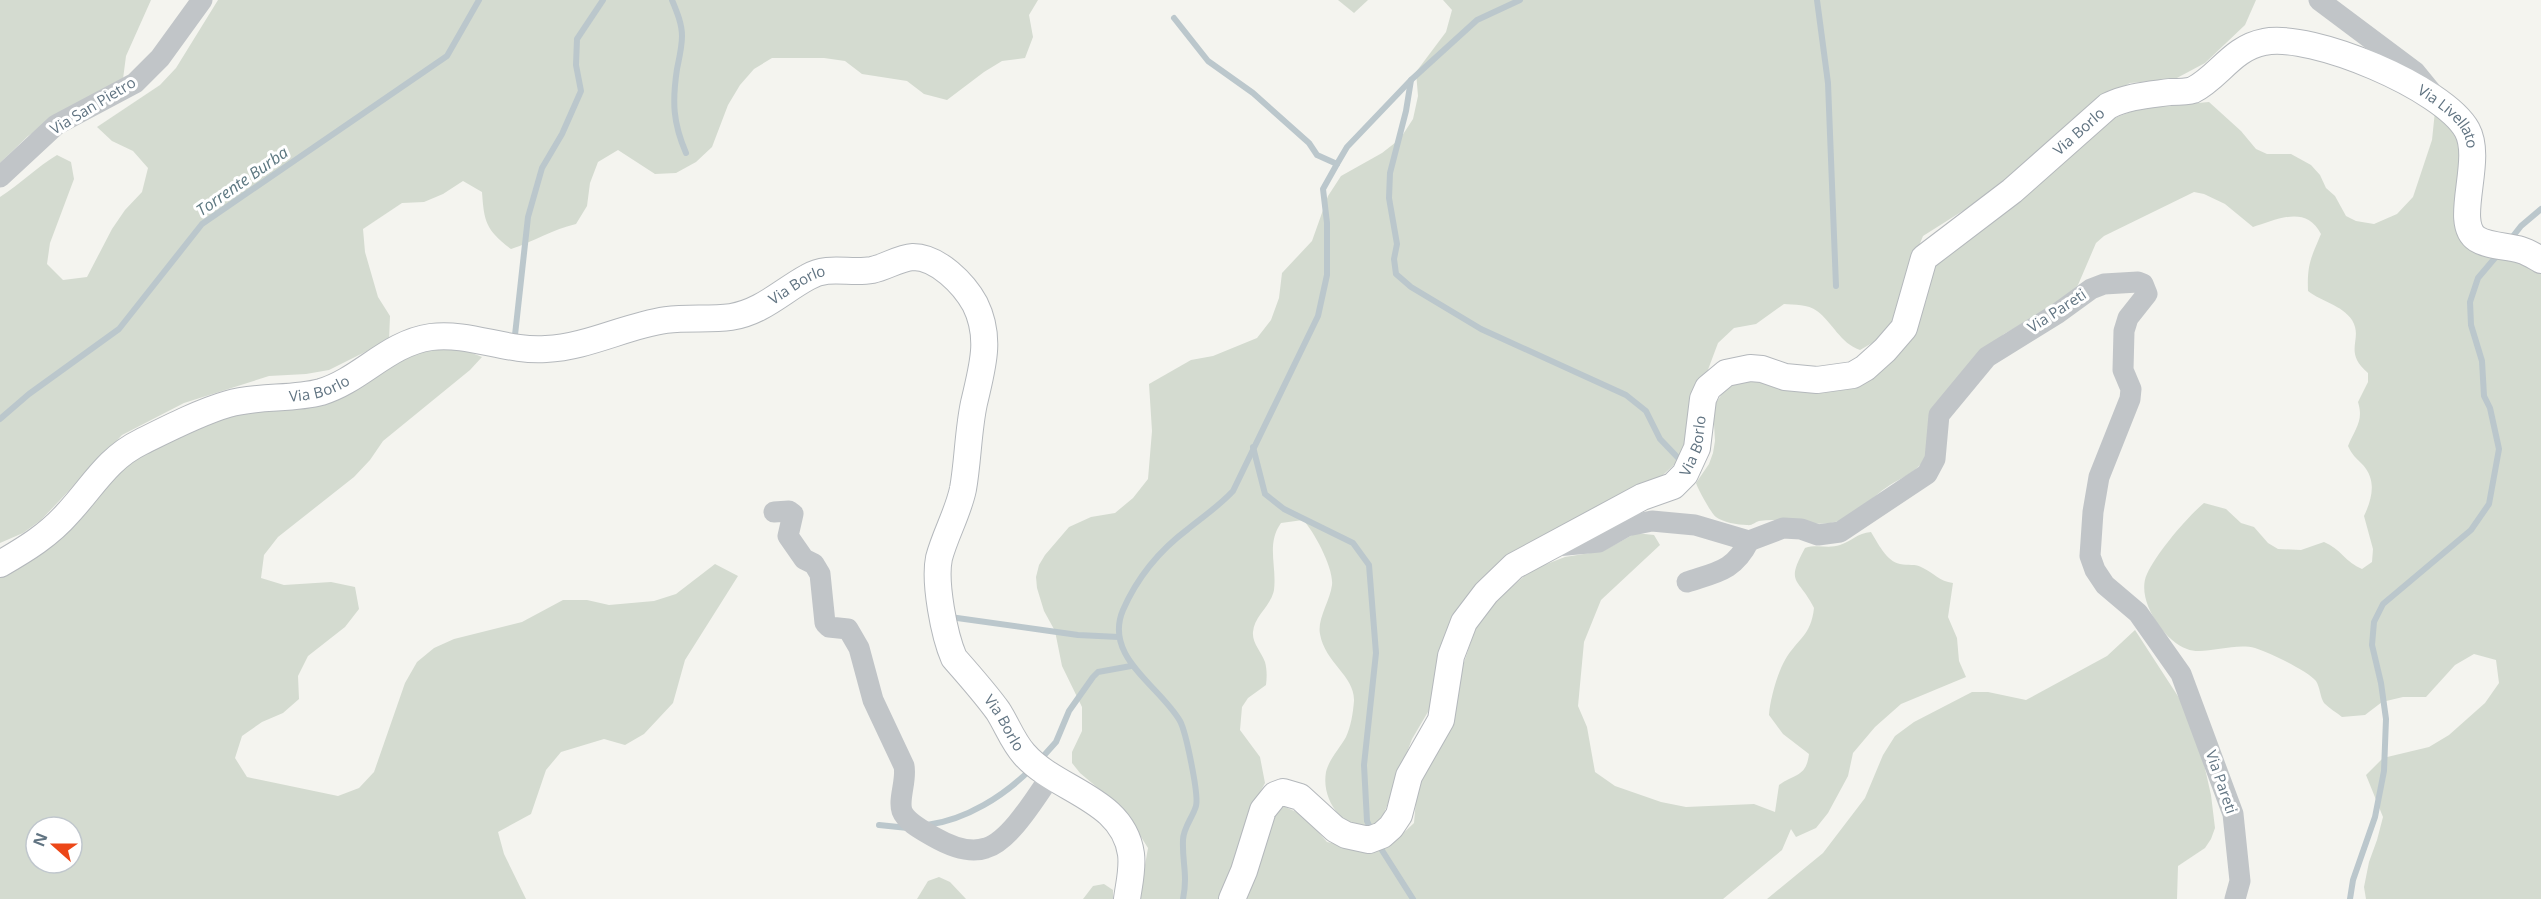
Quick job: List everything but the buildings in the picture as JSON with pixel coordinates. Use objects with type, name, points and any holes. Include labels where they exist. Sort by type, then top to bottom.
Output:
[{"type":"main road","name":"Via Livellato","points":[[2265,41],[2307,46],[2362,61],[2406,81],[2439,102],[2460,120],[2471,137],[2474,149],[2466,215],[2471,234],[2478,240],[2523,250],[2541,260]]},
{"type":"main road","name":"Via Borlo","points":[[1232,899],[1244,871],[1263,810],[1275,795],[1283,792],[1300,797],[1335,829],[1357,838],[1369,840],[1382,836],[1391,828],[1399,815],[1409,776],[1441,720],[1451,656],[1464,622],[1486,593],[1514,566],[1642,497],[1673,486],[1685,474],[1697,448],[1703,399],[1708,388],[1716,380],[1726,373],[1750,368],[1762,369],[1785,377],[1809,380],[1838,379],[1853,375],[1865,368],[1904,328],[1913,302],[1920,265],[1931,251],[2013,191],[2108,106],[2124,99],[2192,90],[2239,52],[2265,41]]},
{"type":"main road","name":"Via Borlo","points":[[0,564],[32,546],[51,531],[105,467],[122,452],[226,404],[324,391],[388,352],[432,337],[462,339],[525,350],[573,346],[664,320],[731,317],[749,313],[811,274],[834,270],[875,269],[916,257],[934,263],[957,281],[968,294],[980,316],[986,355],[974,406],[961,500],[939,558],[941,603],[954,658],[997,711],[1023,754],[1050,777],[1103,808],[1122,826],[1131,853],[1131,874],[1127,899]]},
{"type":"street","name":"Via San Pietro","points":[[0,177],[56,125],[135,83],[160,58],[202,0]]},
{"type":"street","points":[[2319,0],[2415,72],[2439,102]]},
{"type":"street","name":"Via Pareti","points":[[1749,541],[1783,528],[1800,529],[1818,535],[1840,532],[1927,474],[1935,459],[1939,415],[1987,357],[2058,313],[2091,289],[2104,284],[2138,282],[2143,284],[2147,294],[2128,318],[2124,331],[2123,370],[2131,389],[2130,399],[2099,477],[2093,512],[2090,556],[2095,570],[2105,585],[2138,613],[2181,674],[2234,814],[2240,881],[2235,899]]},
{"type":"street","points":[[774,512],[789,511],[793,514],[788,536],[804,559],[813,564],[820,574],[825,623],[829,627],[848,629],[859,648],[873,700],[904,766],[906,775],[901,806],[905,817],[944,842],[961,848],[984,849],[992,845],[1016,823],[1050,777]]},
{"type":"street","points":[[1552,546],[1599,542],[1627,526],[1652,521],[1695,525],[1749,541],[1743,554],[1731,567],[1687,582]]},
{"type":"shaded area","points":[[0,0],[151,0],[126,56],[123,79],[28,136],[0,163]]},
{"type":"shaded area","points":[[218,0],[1038,0],[1029,15],[1033,37],[1025,58],[1002,61],[947,100],[924,94],[907,81],[862,74],[845,61],[824,58],[772,58],[754,69],[740,85],[728,105],[712,147],[696,162],[676,173],[655,174],[618,150],[598,162],[590,183],[587,206],[576,224],[511,249],[491,231],[485,218],[482,192],[463,181],[443,194],[424,202],[402,203],[363,229],[365,252],[378,297],[390,316],[389,340],[329,370],[269,376],[184,403],[122,435],[41,520],[23,533],[0,543],[0,197],[57,155],[71,162],[74,179],[50,243],[47,264],[63,280],[87,277],[112,229],[125,210],[142,192],[148,168],[133,151],[112,141],[97,127],[160,85],[176,68]]},
{"type":"shaded area","points":[[1338,0],[1368,0],[1354,13]]},
{"type":"shaded area","points":[[1443,0],[2256,0],[2245,25],[2205,63],[2175,79],[2130,83],[2110,94],[2018,176],[1923,236],[1910,268],[1900,313],[1879,339],[1860,350],[1847,343],[1823,316],[1813,309],[1801,305],[1784,304],[1756,324],[1734,328],[1718,343],[1706,375],[1688,446],[1676,463],[1651,486],[1508,559],[1435,700],[1412,739],[1382,819],[1370,832],[1351,825],[1336,811],[1325,783],[1330,763],[1348,733],[1354,701],[1350,684],[1328,653],[1320,634],[1320,622],[1332,585],[1330,570],[1318,541],[1303,520],[1281,523],[1273,547],[1274,590],[1270,601],[1256,621],[1253,632],[1254,640],[1266,665],[1266,685],[1248,698],[1242,707],[1240,730],[1260,757],[1265,783],[1249,813],[1222,899],[1139,899],[1148,848],[1124,810],[1080,773],[1072,763],[1072,752],[1082,731],[1082,707],[1062,666],[1055,631],[1044,611],[1037,588],[1036,577],[1039,565],[1069,527],[1091,517],[1115,513],[1133,498],[1148,479],[1152,431],[1149,384],[1191,360],[1213,356],[1257,338],[1271,320],[1279,298],[1282,273],[1312,241],[1328,196],[1341,176],[1382,153],[1400,139],[1413,119],[1418,96],[1416,72],[1446,32],[1452,10]]},
{"type":"shaded area","points":[[2209,102],[2241,131],[2256,149],[2267,154],[2291,154],[2311,165],[2320,175],[2326,188],[2335,196],[2346,216],[2356,221],[2374,224],[2397,214],[2413,197],[2432,140],[2435,111],[2453,130],[2459,142],[2461,164],[2455,219],[2541,271],[2541,899],[2366,899],[2364,887],[2369,862],[2383,817],[2366,775],[2383,758],[2429,747],[2449,735],[2485,703],[2499,683],[2496,660],[2474,654],[2455,665],[2426,697],[2403,697],[2382,702],[2365,715],[2342,717],[2324,703],[2316,681],[2297,667],[2255,648],[2238,647],[2201,651],[2187,649],[2169,637],[2148,607],[2144,584],[2151,566],[2172,536],[2204,503],[2226,509],[2241,523],[2254,527],[2268,543],[2278,549],[2301,550],[2324,542],[2362,569],[2372,562],[2373,549],[2364,516],[2371,497],[2372,484],[2367,471],[2348,446],[2359,420],[2358,402],[2368,382],[2368,373],[2356,358],[2356,334],[2352,320],[2337,307],[2308,291],[2310,261],[2321,234],[2307,219],[2281,218],[2253,227],[2225,204],[2194,192],[2104,236],[2096,243],[2078,285],[2071,293],[2054,306],[2004,334],[1979,356],[1921,464],[1842,520],[1822,524],[1780,520],[1759,521],[1749,525],[1730,523],[1714,515],[1697,486],[1696,483],[1709,464],[1713,453],[1715,441],[1713,407],[1726,388],[1747,379],[1805,389],[1911,335],[1926,301],[1933,266],[2112,119],[2141,108]]},
{"type":"shaded area","points":[[422,348],[462,349],[482,357],[470,370],[383,441],[354,477],[278,537],[264,555],[261,578],[284,585],[331,582],[355,587],[359,609],[345,627],[308,656],[298,676],[299,699],[283,713],[262,722],[242,736],[235,758],[247,777],[338,796],[359,788],[374,772],[405,683],[417,662],[434,648],[454,639],[522,622],[563,600],[587,600],[609,605],[654,601],[676,594],[715,564],[738,576],[685,660],[673,703],[644,734],[625,745],[604,739],[561,752],[546,770],[531,814],[498,832],[504,854],[526,899],[0,899],[0,572],[146,449],[227,414]]},
{"type":"shaded area","points":[[1871,532],[1883,551],[1895,562],[1920,566],[1941,579],[1953,583],[1948,617],[1957,638],[1959,661],[1966,677],[1901,704],[1875,727],[1853,753],[1848,776],[1828,813],[1816,828],[1796,837],[1791,829],[1782,850],[1723,899],[1242,899],[1271,813],[1283,806],[1303,815],[1327,842],[1370,851],[1397,839],[1414,823],[1416,800],[1422,778],[1454,718],[1456,686],[1480,615],[1531,570],[1565,557],[1603,551],[1636,533],[1654,535],[1660,545],[1601,600],[1584,642],[1578,706],[1587,727],[1595,772],[1615,786],[1661,802],[1686,807],[1754,804],[1775,812],[1779,785],[1803,771],[1809,754],[1783,734],[1769,715],[1774,687],[1782,666],[1807,631],[1814,608],[1796,580],[1796,568],[1805,548],[1836,546]]},
{"type":"shaded area","points":[[2135,630],[2183,704],[2199,742],[2211,795],[2215,828],[2205,848],[2178,866],[2177,899],[1767,899],[1823,853],[1865,798],[1883,755],[1895,736],[1914,722],[1972,692],[1988,692],[2026,700],[2107,656]]},
{"type":"shaded area","points":[[939,877],[950,882],[966,899],[917,899],[928,881]]},
{"type":"shaded area","points":[[1104,884],[1113,890],[1113,899],[1083,899],[1093,886]]},
{"type":"waterway","name":"Torrente Burba","points":[[0,419],[29,394],[119,329],[202,224],[447,56],[479,0]]},
{"type":"waterway","points":[[515,335],[528,217],[542,168],[562,134],[581,91],[576,65],[577,39],[603,0]]},
{"type":"waterway","points":[[672,0],[680,22],[682,36],[674,102],[678,132],[686,153]]},
{"type":"waterway","points":[[1183,899],[1185,882],[1183,836],[1196,806],[1196,790],[1191,764],[1180,721],[1127,657],[1121,642],[1119,627],[1123,610],[1142,576],[1159,555],[1233,491],[1318,316],[1327,275],[1327,223],[1323,189],[1347,147],[1411,80],[1477,20],[1520,0]]},
{"type":"waterway","points":[[1817,0],[1828,83],[1836,286]]},
{"type":"waterway","points":[[1174,18],[1208,61],[1253,93],[1309,143],[1317,155],[1337,164]]},
{"type":"waterway","points":[[1411,80],[1406,111],[1390,173],[1389,198],[1397,244],[1394,259],[1396,274],[1411,287],[1481,329],[1626,395],[1646,411],[1660,439],[1682,462]]},
{"type":"waterway","points":[[2510,240],[2521,226],[2541,209]]},
{"type":"waterway","points":[[2350,899],[2353,880],[2375,817],[2384,771],[2386,719],[2372,645],[2374,622],[2383,604],[2471,530],[2489,504],[2499,449],[2490,408],[2484,396],[2482,361],[2471,325],[2470,302],[2478,278],[2500,252]]},
{"type":"waterway","points":[[1253,447],[1265,494],[1284,509],[1353,543],[1369,565],[1376,653],[1364,765],[1367,821],[1372,832]]},
{"type":"waterway","points":[[950,617],[1078,635],[1119,637]]},
{"type":"waterway","points":[[1039,761],[1056,742],[1069,711],[1093,677],[1098,672],[1131,666]]},
{"type":"waterway","points":[[927,825],[956,818],[984,805],[1032,768]]},
{"type":"waterway","points":[[879,825],[908,828]]},
{"type":"waterway","points":[[1378,844],[1413,899]]}]
